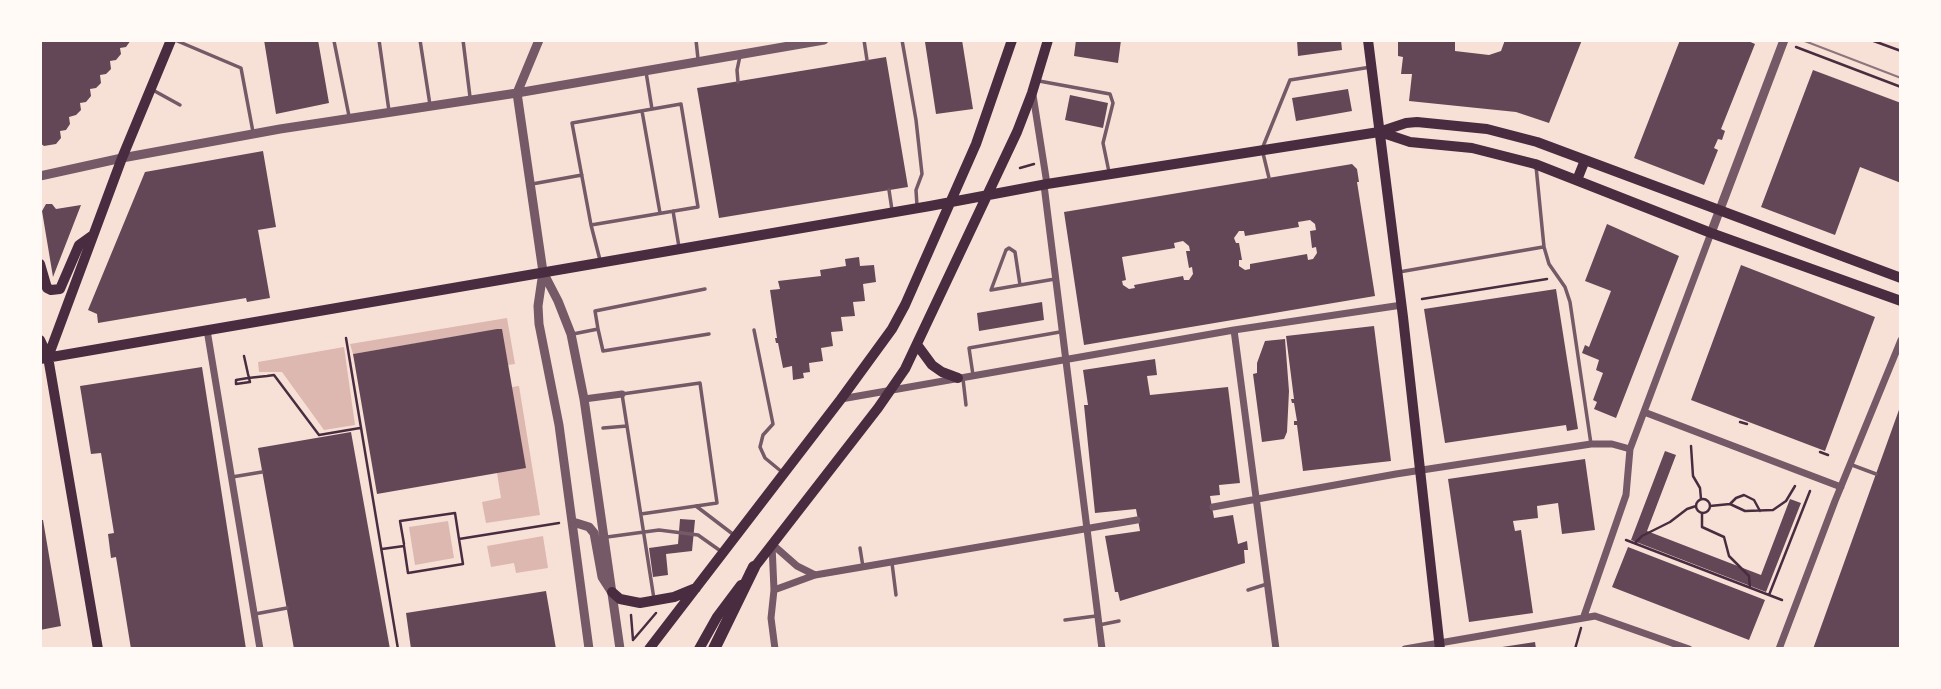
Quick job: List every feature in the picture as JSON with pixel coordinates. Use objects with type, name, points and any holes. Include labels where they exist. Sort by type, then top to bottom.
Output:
[{"type":"highway","points":[[713,649],[754,567]]},
{"type":"main road","points":[[44,358],[122,158],[173,40]]},
{"type":"main road","points":[[649,649],[892,329],[951,202],[986,118],[1012,40]]},
{"type":"main road","points":[[699,649],[717,617],[754,567],[891,391],[918,345],[1032,93],[1048,40]]},
{"type":"main road","points":[[1368,40],[1402,305],[1439,645]]},
{"type":"main road","points":[[44,358],[1109,174],[1379,132],[1417,122],[1487,129],[1537,142],[1901,278]]},
{"type":"main road","points":[[1379,132],[1410,142],[1472,148],[1535,164],[1711,233],[1901,301]]},
{"type":"main road","points":[[1577,180],[1585,160]]},
{"type":"main road","points":[[40,264],[47,288],[60,289],[79,245],[93,235]]},
{"type":"main road","points":[[40,341],[97,648]]},
{"type":"main road","points":[[918,345],[932,365],[942,372],[960,378]]},
{"type":"main road","points":[[612,592],[630,602],[658,603],[697,587]]},
{"type":"street","points":[[539,40],[517,93],[543,272],[538,306],[539,324],[559,425],[589,649]]},
{"type":"street","points":[[40,176],[253,134],[517,93],[824,40]]},
{"type":"street","points":[[1584,616],[1626,495],[1630,449],[1784,40]]},
{"type":"street","points":[[1032,93],[1102,649]]},
{"type":"street","points":[[543,272],[571,334],[584,399],[620,649]]},
{"type":"street","points":[[841,399],[1234,330],[1402,305]]},
{"type":"street","points":[[207,330],[260,649]]},
{"type":"street","points":[[1234,330],[1276,649]]},
{"type":"street","points":[[1779,649],[1840,487],[1901,340]]},
{"type":"street","points":[[584,399],[622,394]]},
{"type":"street","points":[[1644,412],[1840,487]]},
{"type":"street","points":[[1213,506],[1591,444],[1612,444],[1630,449]]},
{"type":"street","points":[[774,590],[814,576],[1137,520]]},
{"type":"street","points":[[573,522],[589,527],[594,533],[602,577],[612,592]]},
{"type":"street","points":[[772,544],[797,566],[814,576]]},
{"type":"street","points":[[772,544],[774,590],[771,618],[775,649]]},
{"type":"street","points":[[1405,649],[1439,645],[1584,616],[1603,617],[1689,649]]},
{"type":"lane","points":[[173,40],[241,68],[253,134]]},
{"type":"lane","points":[[379,40],[390,112]]},
{"type":"lane","points":[[420,40],[430,107]]},
{"type":"lane","points":[[463,40],[470,100]]},
{"type":"lane","points":[[695,40],[698,61]]},
{"type":"lane","points":[[864,40],[867,60]]},
{"type":"lane","points":[[902,40],[922,174],[916,190],[917,208]]},
{"type":"lane","points":[[334,41],[350,118]]},
{"type":"lane","points":[[738,82],[740,54]]},
{"type":"lane","points":[[1269,178],[1262,149],[1290,80],[1371,66]]},
{"type":"lane","points":[[645,69],[652,109]]},
{"type":"lane","points":[[1036,80],[1110,94],[1113,103],[1103,143],[1109,174]]},
{"type":"lane","points":[[151,89],[180,105]]},
{"type":"lane","points":[[591,225],[698,207],[681,104],[572,123],[591,225],[600,262]]},
{"type":"lane","points":[[642,111],[660,214]]},
{"type":"lane","points":[[1535,164],[1544,247],[1549,264],[1565,286],[1570,302],[1591,444]]},
{"type":"lane","points":[[530,184],[582,175]]},
{"type":"lane","points":[[889,190],[893,212]]},
{"type":"lane","points":[[673,211],[679,249]]},
{"type":"lane","points":[[1397,272],[1544,247]]},
{"type":"lane","points":[[1020,285],[1015,252],[1009,248],[992,290],[1056,279]]},
{"type":"lane","points":[[705,289],[595,310],[603,351],[709,334]]},
{"type":"lane","points":[[571,334],[598,329]]},
{"type":"lane","points":[[754,330],[773,424],[763,435],[760,447],[765,458],[783,473]]},
{"type":"lane","points":[[974,375],[969,348],[1063,332]]},
{"type":"lane","points":[[960,378],[966,405]]},
{"type":"lane","points":[[641,514],[717,503],[700,383],[622,394],[643,532],[658,603]]},
{"type":"lane","points":[[603,428],[627,426]]},
{"type":"lane","points":[[1850,464],[1876,474]]},
{"type":"lane","points":[[232,477],[262,472]]},
{"type":"lane","points":[[696,506],[735,536]]},
{"type":"lane","points":[[605,537],[659,530],[698,535],[723,553]]},
{"type":"lane","points":[[860,548],[863,568]]},
{"type":"lane","points":[[892,563],[896,595]]},
{"type":"lane","points":[[1248,590],[1268,584]]},
{"type":"lane","points":[[254,614],[287,608]]},
{"type":"lane","points":[[1065,620],[1098,616]]},
{"type":"lane","points":[[1099,625],[1119,621]]},
{"type":"path","points":[[1871,40],[1901,51]]},
{"type":"path","points":[[1796,47],[1901,87]]},
{"type":"path","points":[[1020,168],[1036,164]]},
{"type":"path","points":[[1422,299],[1559,277]]},
{"type":"path","points":[[346,338],[398,649]]},
{"type":"path","points":[[244,356],[248,374],[250,382],[236,384],[236,380],[267,374],[274,375],[318,435],[361,428]]},
{"type":"path","points":[[1740,422],[1747,424]]},
{"type":"path","points":[[1635,543],[1642,536],[1696,506],[1701,499],[1700,488],[1693,476],[1690,446]]},
{"type":"path","points":[[1821,452],[1828,455]]},
{"type":"path","points":[[1710,506],[1730,504],[1745,511],[1773,510],[1786,501],[1795,485]]},
{"type":"path","points":[[1769,595],[1810,491]]},
{"type":"path","points":[[1730,504],[1744,495],[1754,500],[1760,511]]},
{"type":"path","points":[[1701,499],[1708,500],[1710,506],[1709,510],[1702,513]]},
{"type":"path","points":[[1696,506],[1698,512],[1702,513]]},
{"type":"path","points":[[455,513],[459,538],[463,564],[408,573],[400,521],[455,513]]},
{"type":"path","points":[[1702,513],[1702,527],[1724,537],[1729,556],[1749,576],[1750,588]]},
{"type":"path","points":[[459,538],[573,522]]},
{"type":"path","points":[[1626,540],[1782,600]]},
{"type":"path","points":[[381,549],[404,546]]},
{"type":"path","points":[[631,609],[633,639],[658,603]]},
{"type":"path","points":[[1575,649],[1584,616]]},
{"type":"shaded area","points":[[507,318],[515,364],[508,365],[501,329],[353,354],[350,344]]},
{"type":"shaded area","points":[[344,347],[355,425],[324,430],[282,372],[259,372],[258,362]]},
{"type":"shaded area","points":[[519,386],[540,515],[486,523],[482,502],[501,498],[497,473],[512,387]]},
{"type":"shaded area","points":[[448,521],[454,558],[415,565],[409,527]]},
{"type":"shaded area","points":[[543,536],[548,568],[516,573],[514,563],[491,567],[487,546]]},
{"type":"building","points":[[40,40],[131,40],[126,47],[120,48],[121,54],[116,60],[110,61],[111,69],[100,75],[101,83],[90,89],[91,96],[86,102],[80,103],[81,110],[69,117],[70,124],[66,130],[60,131],[61,138],[56,144],[44,146],[40,143]]},
{"type":"building","points":[[264,40],[318,40],[329,103],[276,114]]},
{"type":"building","points":[[962,40],[973,109],[936,114],[925,42]]},
{"type":"building","points":[[1076,40],[1121,40],[1118,63],[1074,56]]},
{"type":"building","points":[[1297,40],[1341,40],[1342,50],[1298,56]]},
{"type":"building","points":[[1398,40],[1455,40],[1455,51],[1489,55],[1501,51],[1505,40],[1582,40],[1549,123],[1516,112],[1409,101],[1412,74],[1401,74],[1403,57],[1398,56]]},
{"type":"building","points":[[1680,40],[1746,40],[1755,44],[1721,129],[1725,131],[1722,140],[1718,139],[1714,148],[1718,150],[1704,185],[1634,158]]},
{"type":"building","points":[[886,57],[908,187],[719,218],[697,88]]},
{"type":"building","points":[[1813,70],[1901,103],[1901,183],[1860,167],[1835,235],[1761,207]]},
{"type":"building","points":[[1348,89],[1352,111],[1296,121],[1292,98]]},
{"type":"building","points":[[1070,95],[1108,103],[1103,128],[1065,120]]},
{"type":"building","points":[[263,151],[276,227],[258,230],[270,298],[247,302],[246,298],[98,323],[97,314],[88,310],[145,172]]},
{"type":"building","points":[[1352,164],[1357,169],[1375,296],[1084,345],[1064,212]],"holes":[[[1310,220],[1315,224],[1316,230],[1310,231],[1312,248],[1316,247],[1317,253],[1313,259],[1308,260],[1307,254],[1250,264],[1250,269],[1245,270],[1239,266],[1239,260],[1242,260],[1239,243],[1236,243],[1234,238],[1239,231],[1244,231],[1245,236],[1299,227],[1298,222]],[[1183,241],[1190,251],[1186,251],[1193,274],[1189,280],[1184,280],[1183,276],[1134,285],[1135,288],[1129,289],[1123,285],[1122,281],[1126,280],[1122,257],[1175,248],[1174,243]]]},
{"type":"building","points":[[46,204],[52,204],[56,209],[81,205],[53,277],[42,211]]},
{"type":"building","points":[[1607,224],[1679,256],[1616,418],[1594,409],[1597,402],[1593,400],[1603,373],[1596,370],[1599,360],[1582,353],[1585,345],[1589,347],[1611,291],[1585,281]]},
{"type":"building","points":[[859,257],[860,266],[874,265],[876,282],[863,284],[865,301],[853,302],[855,316],[841,317],[843,331],[831,332],[833,346],[821,348],[823,361],[809,363],[810,372],[803,373],[804,378],[793,380],[792,366],[783,368],[776,343],[770,290],[780,289],[778,281],[821,276],[820,270],[846,266],[845,259]]},
{"type":"building","points":[[1741,265],[1875,317],[1825,451],[1691,400]]},
{"type":"building","points":[[1556,289],[1578,429],[1567,431],[1566,425],[1445,443],[1424,309]]},
{"type":"building","points":[[1042,302],[1044,320],[979,331],[977,313]]},
{"type":"building","points":[[1374,326],[1391,461],[1303,471],[1297,425],[1294,425],[1294,421],[1297,421],[1291,399],[1294,399],[1286,336]]},
{"type":"building","points":[[502,329],[526,468],[377,494],[353,354]]},
{"type":"building","points":[[1285,339],[1289,391],[1287,432],[1284,439],[1262,442],[1253,374],[1257,373],[1257,363],[1265,341]]},
{"type":"building","points":[[1155,359],[1157,375],[1147,376],[1150,395],[1228,387],[1240,483],[1219,485],[1220,495],[1210,496],[1214,518],[1233,515],[1238,544],[1247,541],[1248,550],[1244,550],[1245,563],[1120,601],[1118,592],[1115,592],[1105,536],[1140,531],[1136,509],[1095,513],[1083,370]]},
{"type":"building","points":[[202,367],[246,649],[131,649],[116,557],[111,558],[108,534],[114,533],[101,453],[91,454],[80,386]]},
{"type":"building","points":[[1900,407],[1901,649],[1813,649]]},
{"type":"building","points":[[351,432],[390,649],[294,649],[258,448]]},
{"type":"building","points":[[1665,451],[1676,455],[1647,531],[1761,575],[1790,499],[1801,503],[1766,592],[1631,540]]},
{"type":"building","points":[[1585,459],[1595,530],[1562,534],[1558,503],[1537,506],[1538,518],[1513,521],[1515,531],[1521,530],[1533,613],[1469,622],[1448,479]]},
{"type":"building","points":[[680,519],[695,520],[692,551],[666,554],[668,575],[653,577],[649,548],[678,544]]},
{"type":"building","points":[[40,520],[43,520],[61,626],[40,630]]},
{"type":"building","points":[[1628,547],[1765,600],[1749,640],[1612,587]]},
{"type":"building","points":[[546,591],[556,649],[411,649],[406,613]]},
{"type":"building","points":[[1535,642],[1536,649],[1502,649],[1502,647]]},
{"type":"tram line","points":[[1802,40],[1901,78]]}]
